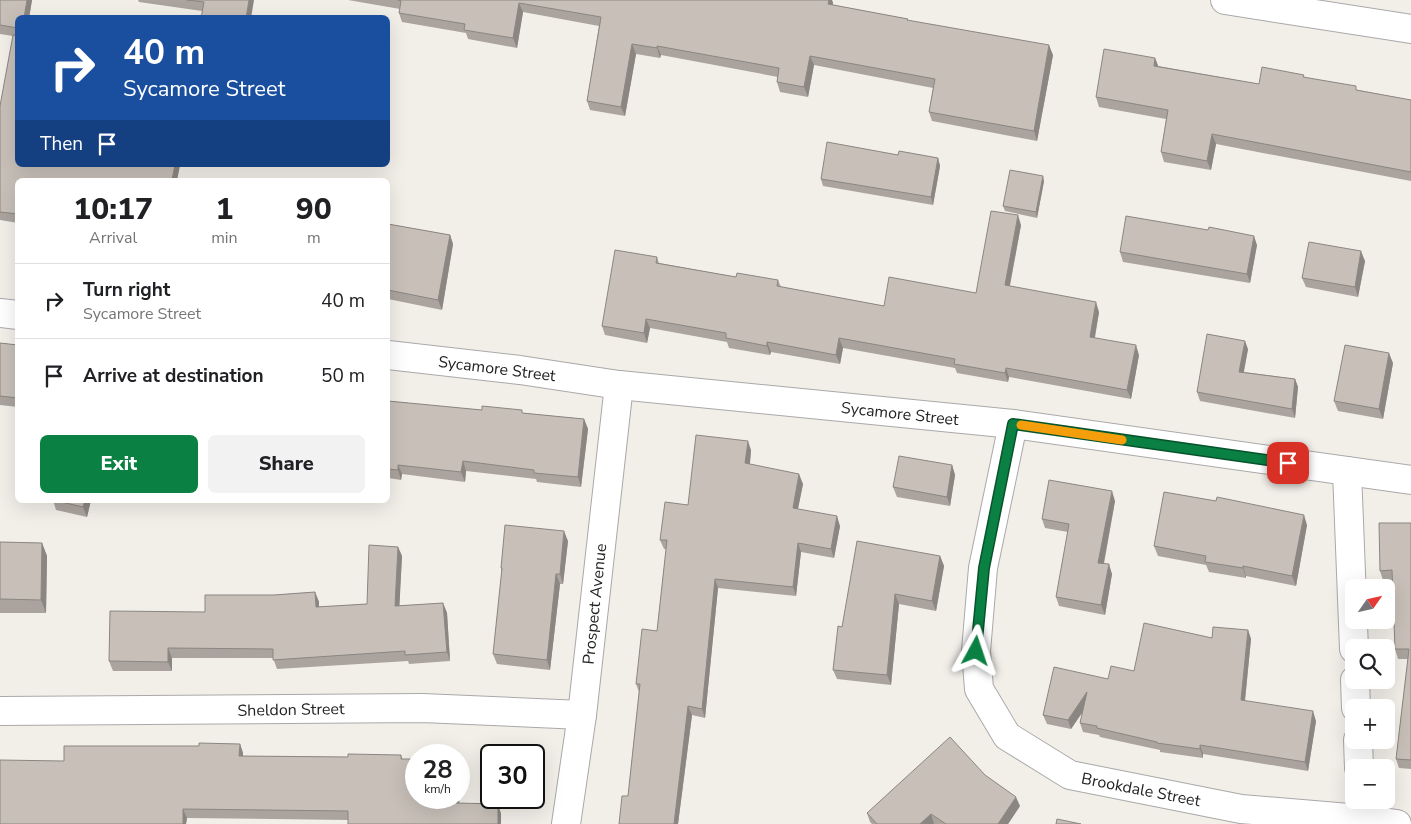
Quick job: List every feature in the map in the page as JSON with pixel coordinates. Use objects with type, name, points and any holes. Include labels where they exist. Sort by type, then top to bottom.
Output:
[{"type":"street","points":[[1225,0],[1411,29]]},
{"type":"street","points":[[0,313],[15,315]]},
{"type":"street","name":"Sycamore Street","points":[[390,355],[520,370],[618,385],[1013,424],[1411,480]]},
{"type":"street","name":"Prospect Avenue","points":[[566,824],[582,715],[618,385]]},
{"type":"street","name":"Brookdale Street","points":[[1013,424],[984,568],[976,651],[979,689],[1007,736],[1070,775],[1241,809],[1361,814],[1397,824]]},
{"type":"street","points":[[1347,471],[1354,639]]},
{"type":"street","name":"Sheldon Street","points":[[0,712],[422,708],[582,715]]},
{"type":"building","points":[[0,0],[27,0],[24,15],[15,15],[15,28],[0,25]]},
{"type":"building","points":[[187,0],[249,0],[246,15],[202,15],[204,2]]},
{"type":"building","points":[[398,0],[829,0],[828,4],[1049,45],[1034,131],[929,112],[935,79],[810,56],[804,87],[777,82],[779,68],[657,46],[657,48],[632,44],[621,107],[587,101],[601,17],[519,3],[513,38],[464,30],[465,24],[399,13],[401,1]]},
{"type":"building","points":[[13,35],[15,35],[15,167],[175,167],[172,178],[15,178],[15,214],[0,212],[0,106]]},
{"type":"building","points":[[1104,49],[1155,58],[1154,66],[1259,84],[1262,67],[1304,75],[1303,77],[1356,86],[1356,90],[1411,100],[1411,172],[1212,134],[1207,161],[1161,152],[1168,110],[1096,97]]},
{"type":"building","points":[[827,142],[898,155],[899,151],[938,158],[931,197],[821,179]]},
{"type":"building","points":[[1010,170],[1043,176],[1036,212],[1003,206]]},
{"type":"building","points":[[991,211],[1018,215],[1005,285],[1096,302],[1090,337],[1136,345],[1127,390],[1006,368],[1005,373],[954,364],[955,359],[839,338],[836,355],[767,342],[767,346],[726,338],[726,333],[646,319],[644,333],[602,326],[615,250],[657,257],[656,263],[736,277],[737,273],[778,280],[777,286],[884,306],[889,277],[976,293]]},
{"type":"building","points":[[1126,216],[1208,230],[1209,227],[1254,236],[1247,274],[1120,252]]},
{"type":"building","points":[[390,224],[450,235],[438,300],[390,290]]},
{"type":"building","points":[[1309,242],[1361,251],[1355,287],[1302,278]]},
{"type":"building","points":[[1207,334],[1245,341],[1239,372],[1295,379],[1292,409],[1197,392]]},
{"type":"building","points":[[0,343],[15,345],[15,398],[0,396]]},
{"type":"building","points":[[1345,345],[1389,353],[1379,409],[1334,401]]},
{"type":"building","points":[[390,401],[482,410],[482,406],[522,410],[522,413],[584,419],[578,477],[534,473],[534,470],[463,461],[461,472],[398,465],[398,470],[390,469]]},
{"type":"building","points":[[696,435],[748,441],[745,463],[799,474],[793,508],[837,516],[831,549],[798,543],[793,587],[715,579],[702,709],[688,706],[674,824],[619,824],[622,796],[628,796],[640,684],[636,684],[642,629],[657,631],[667,540],[660,540],[665,502],[688,505]]},
{"type":"building","points":[[899,456],[952,465],[947,497],[893,487]]},
{"type":"building","points":[[1049,480],[1112,491],[1098,563],[1109,564],[1101,605],[1056,597],[1069,524],[1042,519]]},
{"type":"building","points":[[1164,492],[1216,501],[1217,497],[1304,515],[1292,576],[1243,566],[1243,568],[1205,562],[1206,556],[1154,546]]},
{"type":"building","points":[[66,503],[84,503],[83,507]]},
{"type":"building","points":[[1379,523],[1411,523],[1411,760],[1396,759],[1409,649],[1395,649],[1395,579],[1392,579],[1392,570],[1380,571]]},
{"type":"building","points":[[505,525],[564,531],[560,574],[556,574],[547,660],[493,654]]},
{"type":"building","points":[[857,541],[940,556],[932,601],[895,594],[887,675],[833,670],[838,626],[842,627]]},
{"type":"building","points":[[0,542],[42,543],[41,600],[0,599]]},
{"type":"building","points":[[369,545],[398,547],[395,606],[443,603],[447,652],[405,655],[405,651],[273,660],[273,649],[168,648],[168,662],[109,661],[110,611],[205,612],[205,595],[274,595],[315,592],[316,607],[367,604]]},
{"type":"building","points":[[1144,623],[1212,638],[1213,627],[1248,630],[1241,700],[1313,711],[1305,762],[1200,745],[1200,749],[1157,743],[1080,723],[1087,692],[1068,720],[1043,715],[1054,667],[1108,679],[1111,666],[1134,671]]},
{"type":"building","points":[[950,737],[985,775],[1016,797],[998,824],[946,824],[931,814],[920,824],[877,824],[867,813]]},
{"type":"building","points":[[199,743],[240,744],[239,756],[348,757],[348,754],[401,755],[401,759],[405,759],[405,809],[470,809],[470,803],[480,804],[480,809],[498,809],[498,824],[348,824],[348,811],[183,809],[183,824],[0,824],[0,760],[64,761],[64,746],[199,746]]},
{"type":"building","points":[[1057,819],[1081,824],[1056,824]]},
{"type":"slow traffic","points":[[1021,425],[1122,440]]},
{"type":"route","points":[[976,651],[984,568],[1013,424],[1288,463]]}]
